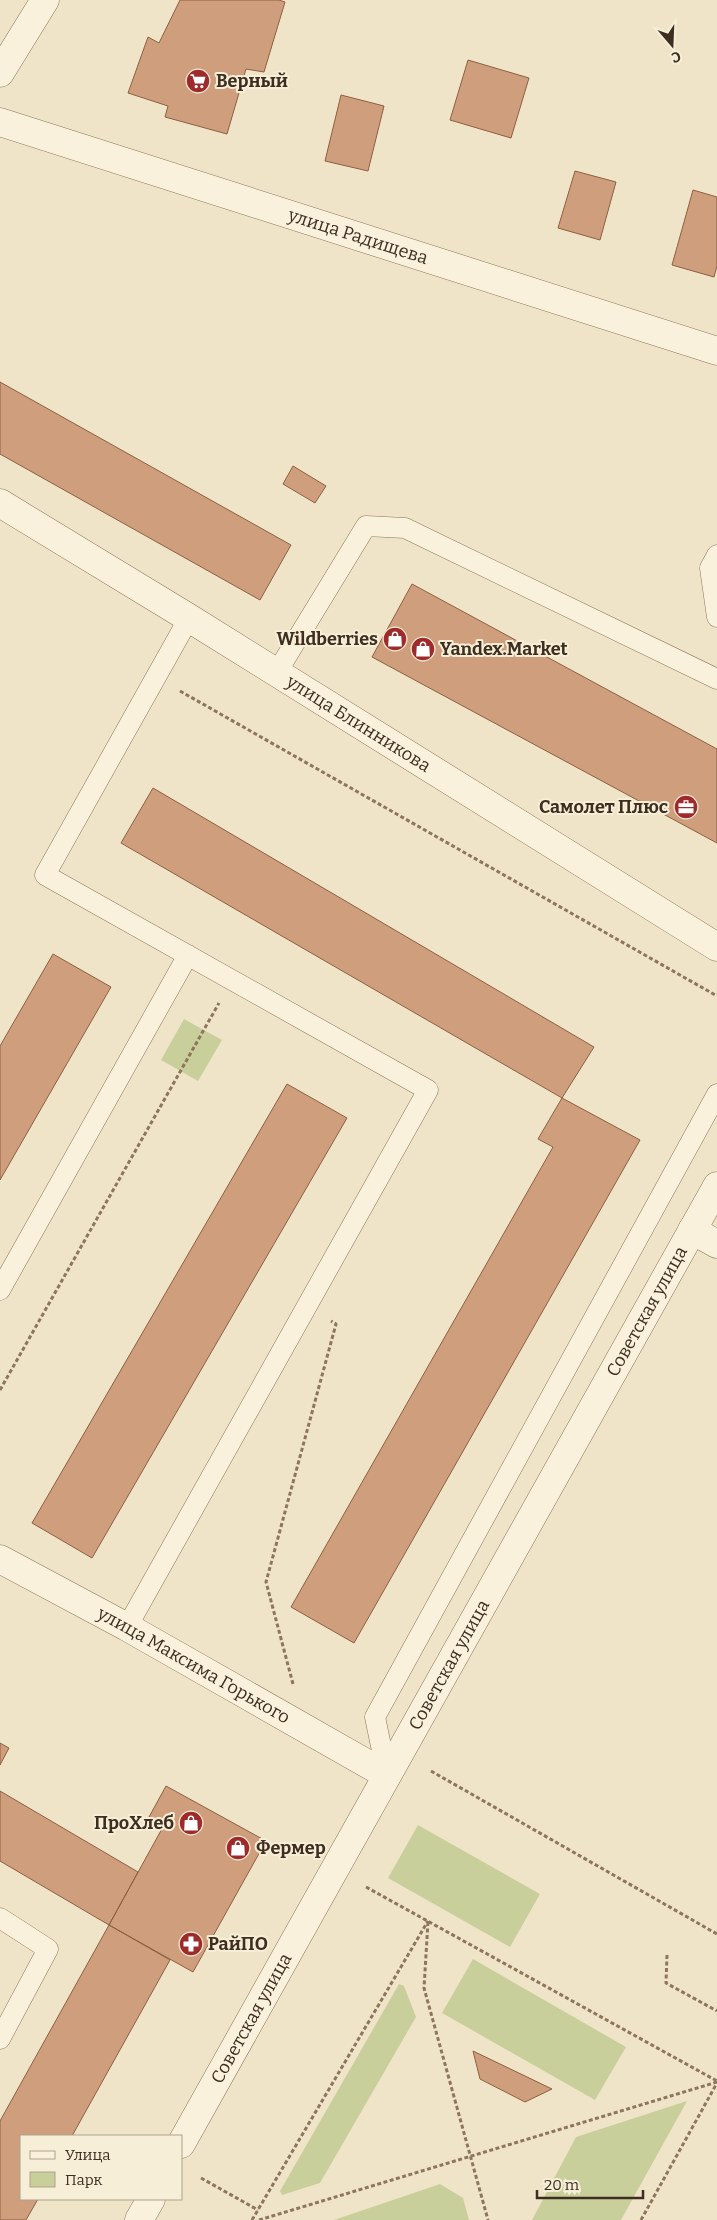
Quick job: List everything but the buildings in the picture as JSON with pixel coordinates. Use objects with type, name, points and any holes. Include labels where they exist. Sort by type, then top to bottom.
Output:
[{"type":"street","points":[[0,73],[46,0]]},
{"type":"street","name":"улица Радищева","points":[[0,122],[717,351]]},
{"type":"street","name":"улица Блинникова","points":[[0,503],[190,618],[717,946]]},
{"type":"street","name":"Советская улица","points":[[182,2142],[717,1186]]},
{"type":"street","points":[[692,1230],[717,1244]]},
{"type":"street","name":"улица Максима Горького","points":[[0,1559],[127,1627],[388,1775]]},
{"type":"street","points":[[139,2220],[150,2200]]},
{"type":"lane","points":[[277,672],[366,526],[405,528],[717,679]]},
{"type":"lane","points":[[717,555],[710,568],[717,618]]},
{"type":"lane","points":[[127,1627],[428,1090],[45,875],[190,618]]},
{"type":"lane","points":[[0,1290],[188,955]]},
{"type":"lane","points":[[388,1775],[375,1716],[717,1094]]},
{"type":"lane","points":[[0,1918],[48,1948],[0,2039]]},
{"type":"path","points":[[156,677],[717,996]]},
{"type":"path","points":[[0,1390],[232,980]]},
{"type":"path","points":[[294,1689],[266,1582],[336,1324],[307,1306]]},
{"type":"path","points":[[431,1771],[717,1934]]},
{"type":"path","points":[[366,1887],[717,2082]]},
{"type":"path","points":[[428,1921],[424,1988],[488,2220]]},
{"type":"path","points":[[252,2220],[428,1921]]},
{"type":"path","points":[[667,1955],[666,1983],[717,2011]]},
{"type":"path","points":[[259,2220],[717,2082]]},
{"type":"path","points":[[641,2220],[717,2082]]},
{"type":"path","points":[[201,2178],[258,2210]]},
{"type":"green space","points":[[184,1019],[222,1040],[198,1081],[161,1060]]},
{"type":"green space","points":[[418,1825],[540,1894],[510,1947],[388,1878]]},
{"type":"green space","points":[[473,1959],[626,2047],[595,2100],[442,2013]]},
{"type":"green space","points":[[399,1984],[404,1986],[416,2017],[320,2183],[282,2195],[280,2191]]},
{"type":"green space","points":[[687,2101],[621,2220],[532,2220],[576,2137]]},
{"type":"green space","points":[[440,2184],[463,2198],[469,2220],[334,2220]]},
{"type":"place","name":"Верный","points":[[198,81]]},
{"type":"place","name":"Wildberries","points":[[395,639]]},
{"type":"place","name":"Yandex.Market","points":[[423,649]]},
{"type":"place","name":"Самолет Плюс","points":[[686,807]]},
{"type":"place","name":"ПроХлеб","points":[[191,1823]]},
{"type":"place","name":"Фермер","points":[[238,1848]]},
{"type":"place","name":"РайПО","points":[[191,1944]]}]
